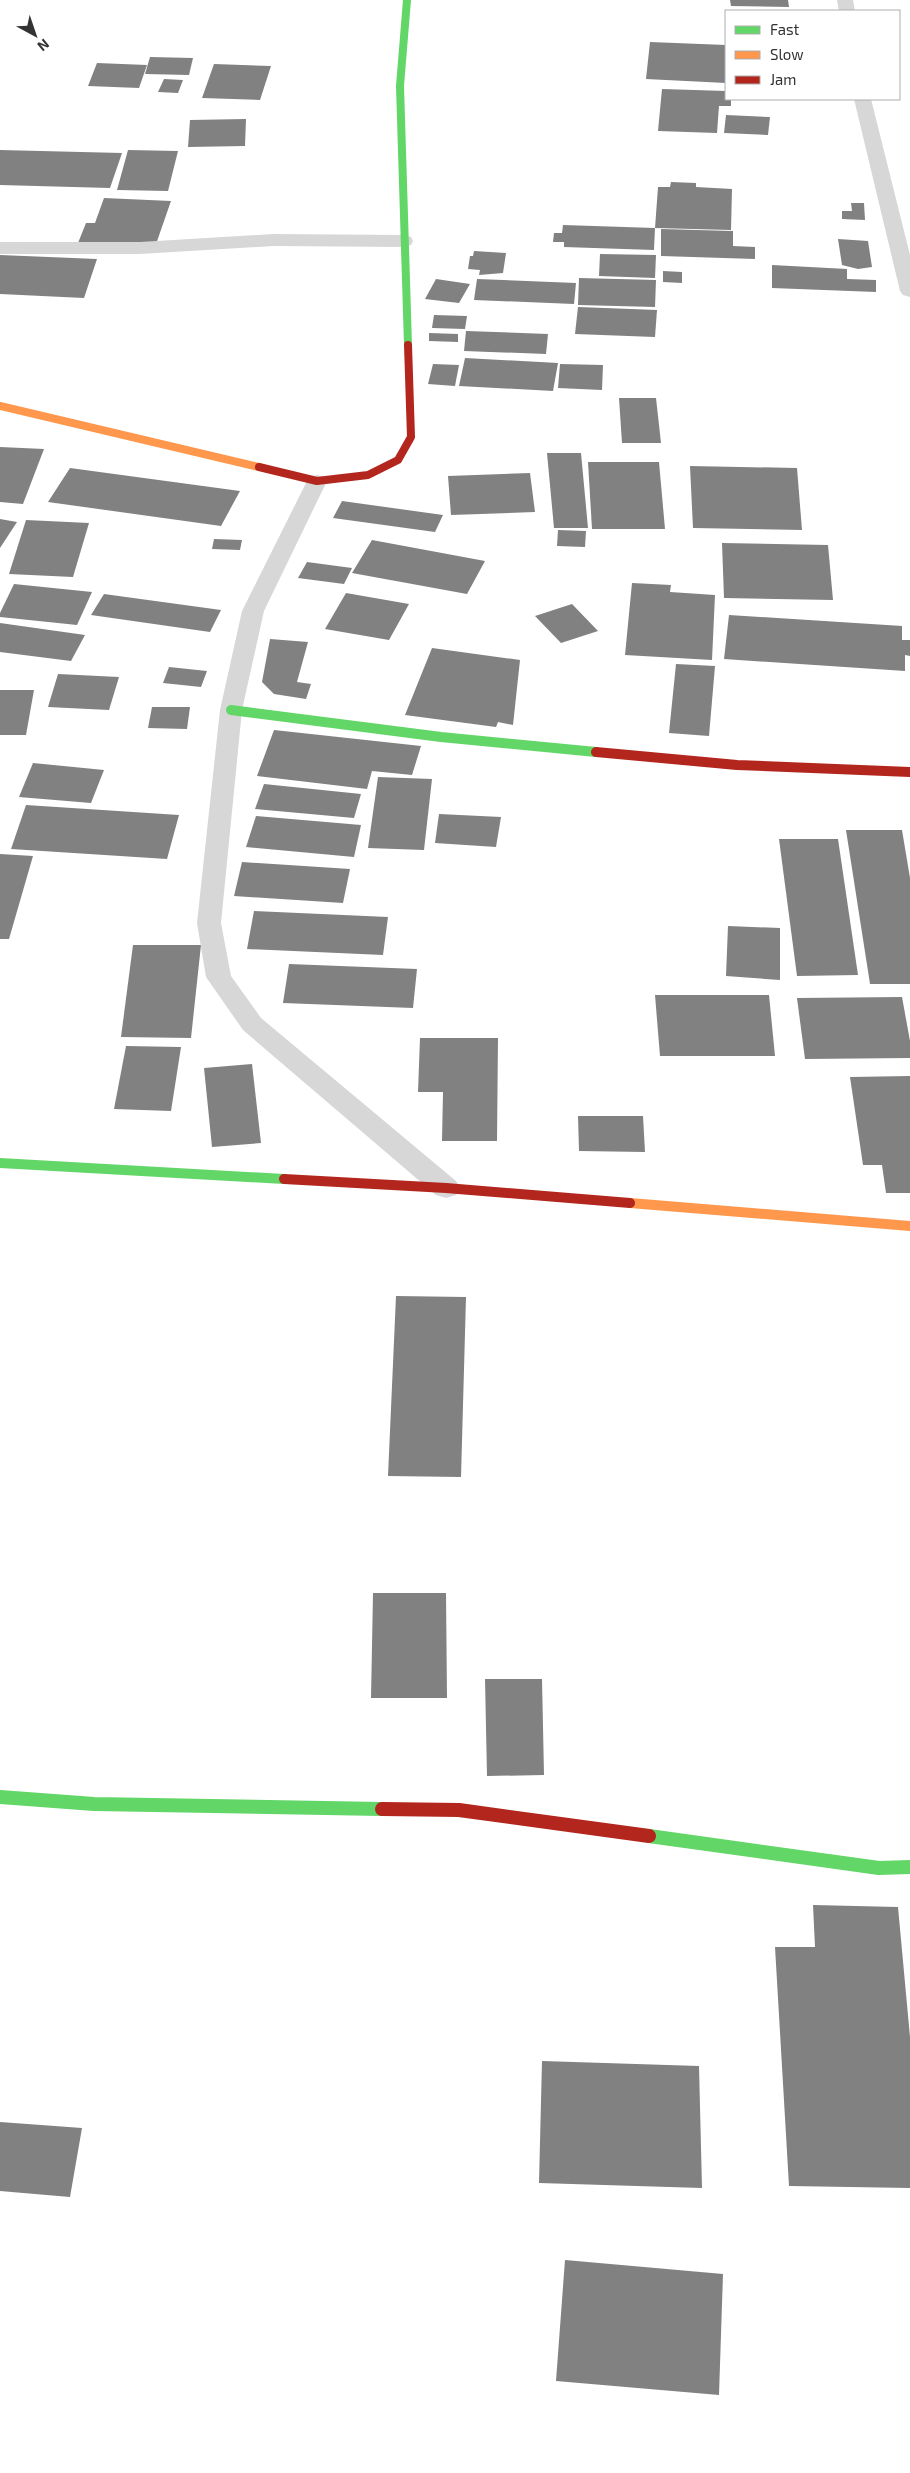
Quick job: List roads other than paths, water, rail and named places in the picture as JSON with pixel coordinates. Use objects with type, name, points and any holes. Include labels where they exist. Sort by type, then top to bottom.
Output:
[{"type":"street","points":[[0,406],[317,481],[368,475],[398,460],[411,438],[400,86],[407,0]]},
{"type":"street","points":[[862,100],[910,291]]},
{"type":"street","points":[[0,248],[140,248],[273,240],[404,241]]},
{"type":"street","points":[[317,481],[253,611],[231,710],[209,923],[219,977],[252,1024],[446,1188]]},
{"type":"street","points":[[231,710],[442,737],[727,764],[910,772]]},
{"type":"street","points":[[0,1163],[446,1188],[910,1226]]},
{"type":"street","points":[[0,1797],[94,1804],[459,1810],[879,1868],[910,1867]]}]
